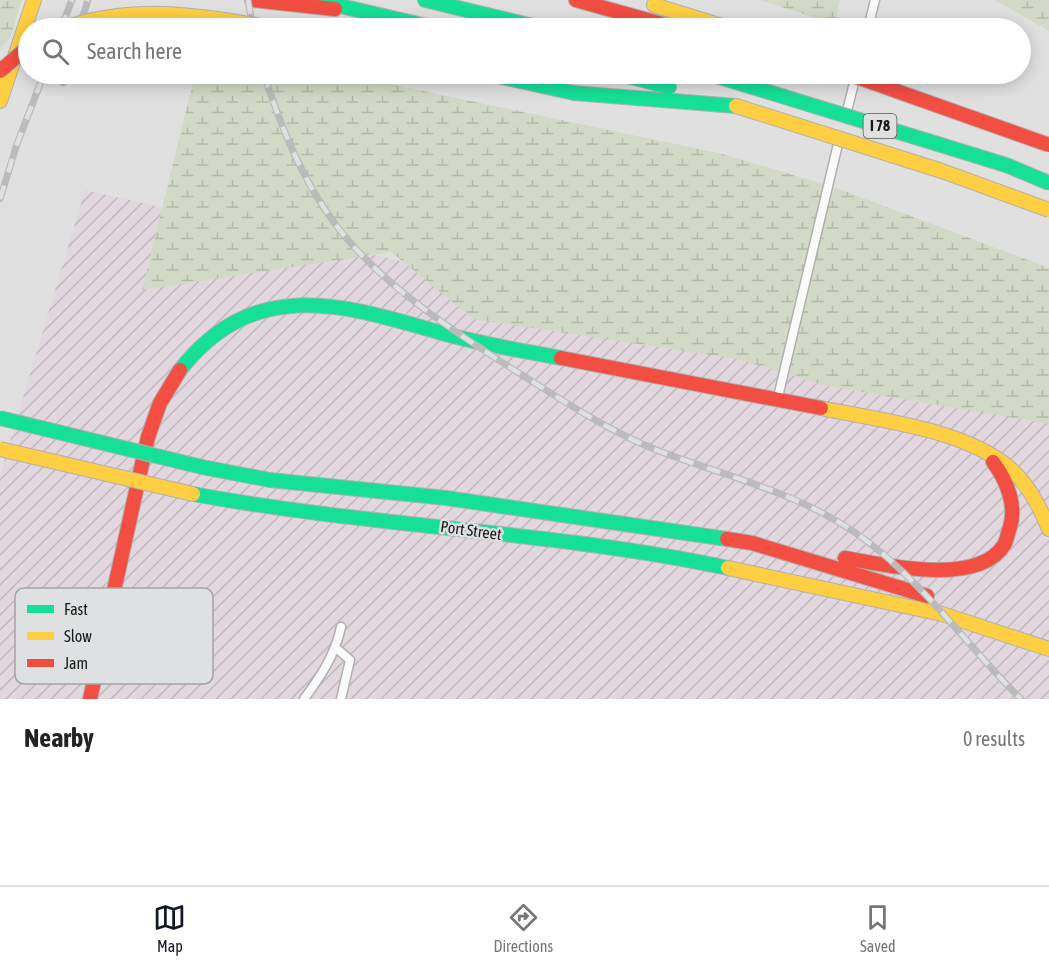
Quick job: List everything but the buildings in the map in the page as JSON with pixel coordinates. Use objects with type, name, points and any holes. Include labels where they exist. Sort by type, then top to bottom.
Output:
[{"type":"main road","points":[[28,18],[34,0]]},
{"type":"main road","points":[[252,0],[367,12]]},
{"type":"main road","points":[[315,0],[392,18]]},
{"type":"main road","points":[[426,0],[500,18]]},
{"type":"main road","points":[[576,0],[640,18]]},
{"type":"main road","points":[[640,0],[697,18]]},
{"type":"main road","points":[[105,18],[157,13],[195,18]]},
{"type":"main road","points":[[0,101],[18,48]]},
{"type":"main road","points":[[0,71],[18,56]]},
{"type":"main road","points":[[534,84],[574,93],[736,106]]},
{"type":"main road","name":"I 78","points":[[656,84],[736,106],[942,171],[1049,210]]},
{"type":"main road","name":"I 78","points":[[742,84],[994,162],[1049,183]]},
{"type":"main road","points":[[878,84],[1049,145]]},
{"type":"main road","points":[[113,588],[150,434],[159,406],[170,385],[192,356],[234,324],[268,310],[303,304],[339,305],[465,338],[778,397],[933,433],[978,448],[1006,464],[1024,482],[1039,503],[1049,529]]},
{"type":"main road","name":"Port Street","points":[[0,418],[202,467],[270,480],[457,500],[752,543],[990,615]]},
{"type":"main road","points":[[752,543],[922,569],[951,571],[977,565],[994,555],[1004,543],[1011,529],[1012,513],[1005,480],[996,466],[978,448]]},
{"type":"main road","name":"Port Street","points":[[0,449],[193,494],[262,507],[471,529],[712,565],[942,614],[1049,649]]},
{"type":"main road","points":[[90,699],[93,684]]},
{"type":"lane","points":[[870,18],[875,0]]},
{"type":"lane","points":[[778,397],[848,84]]},
{"type":"lane","points":[[304,699],[323,673],[336,648],[342,627]]},
{"type":"lane","points":[[336,648],[350,660],[341,699]]},
{"type":"shaded area","points":[[85,190],[1049,407],[1049,699],[0,699],[0,475]]},
{"type":"green space","points":[[0,0],[22,0],[10,38],[0,48]]},
{"type":"green space","points":[[760,0],[840,0],[836,18],[816,18]]},
{"type":"green space","points":[[995,0],[1049,0],[1049,31],[1031,21],[1031,18],[1026,18]]},
{"type":"green space","points":[[193,84],[390,84],[722,154],[831,186],[1049,268],[1049,424],[827,386],[737,359],[473,319],[391,252],[142,290]]},
{"type":"railway","points":[[65,18],[72,0]]},
{"type":"railway","points":[[82,18],[88,0]]},
{"type":"railway","points":[[248,0],[251,18]]},
{"type":"railway","points":[[0,199],[17,144],[40,84]]},
{"type":"railway","points":[[268,84],[294,152],[324,208],[355,248],[400,290],[479,347],[561,400],[609,427],[659,451],[791,498],[841,523],[886,556],[906,575],[1021,699]]},
{"type":"traffic: fast","points":[[315,0],[392,18]]},
{"type":"traffic: fast","points":[[425,0],[500,18]]},
{"type":"traffic: fast","points":[[534,84],[574,93],[736,106]]},
{"type":"traffic: fast","points":[[658,84],[669,87]]},
{"type":"traffic: fast","points":[[743,84],[1006,165],[1049,183]]},
{"type":"traffic: fast","points":[[180,370],[210,339],[241,319],[273,308],[306,305],[341,308],[376,315],[463,339],[561,358]]},
{"type":"traffic: fast","points":[[0,418],[202,467]]},
{"type":"traffic: fast","points":[[202,467],[270,480],[446,498],[727,539]]},
{"type":"traffic: fast","points":[[193,494],[327,514],[595,545],[728,568]]},
{"type":"traffic: slow","points":[[28,18],[34,0]]},
{"type":"traffic: slow","points":[[654,5],[696,18]]},
{"type":"traffic: slow","points":[[107,18],[142,14],[211,18]]},
{"type":"traffic: slow","points":[[0,101],[18,48]]},
{"type":"traffic: slow","points":[[736,106],[942,171],[1049,210]]},
{"type":"traffic: slow","points":[[821,408],[922,429],[972,445],[994,457],[1013,471],[1025,484],[1049,529]]},
{"type":"traffic: slow","points":[[0,449],[193,494]]},
{"type":"traffic: slow","points":[[728,568],[942,614],[1049,649]]},
{"type":"traffic: jam","points":[[252,0],[335,9]]},
{"type":"traffic: jam","points":[[576,0],[640,18]]},
{"type":"traffic: jam","points":[[0,71],[18,56]]},
{"type":"traffic: jam","points":[[877,84],[1049,145]]},
{"type":"traffic: jam","points":[[561,358],[821,408]]},
{"type":"traffic: jam","points":[[115,588],[148,437],[160,403],[180,370]]},
{"type":"traffic: jam","points":[[845,558],[929,570],[974,566],[991,558],[1004,545],[1012,519],[1009,493],[993,462]]},
{"type":"traffic: jam","points":[[727,539],[752,543],[927,596]]},
{"type":"traffic: jam","points":[[90,699],[93,684]]}]
